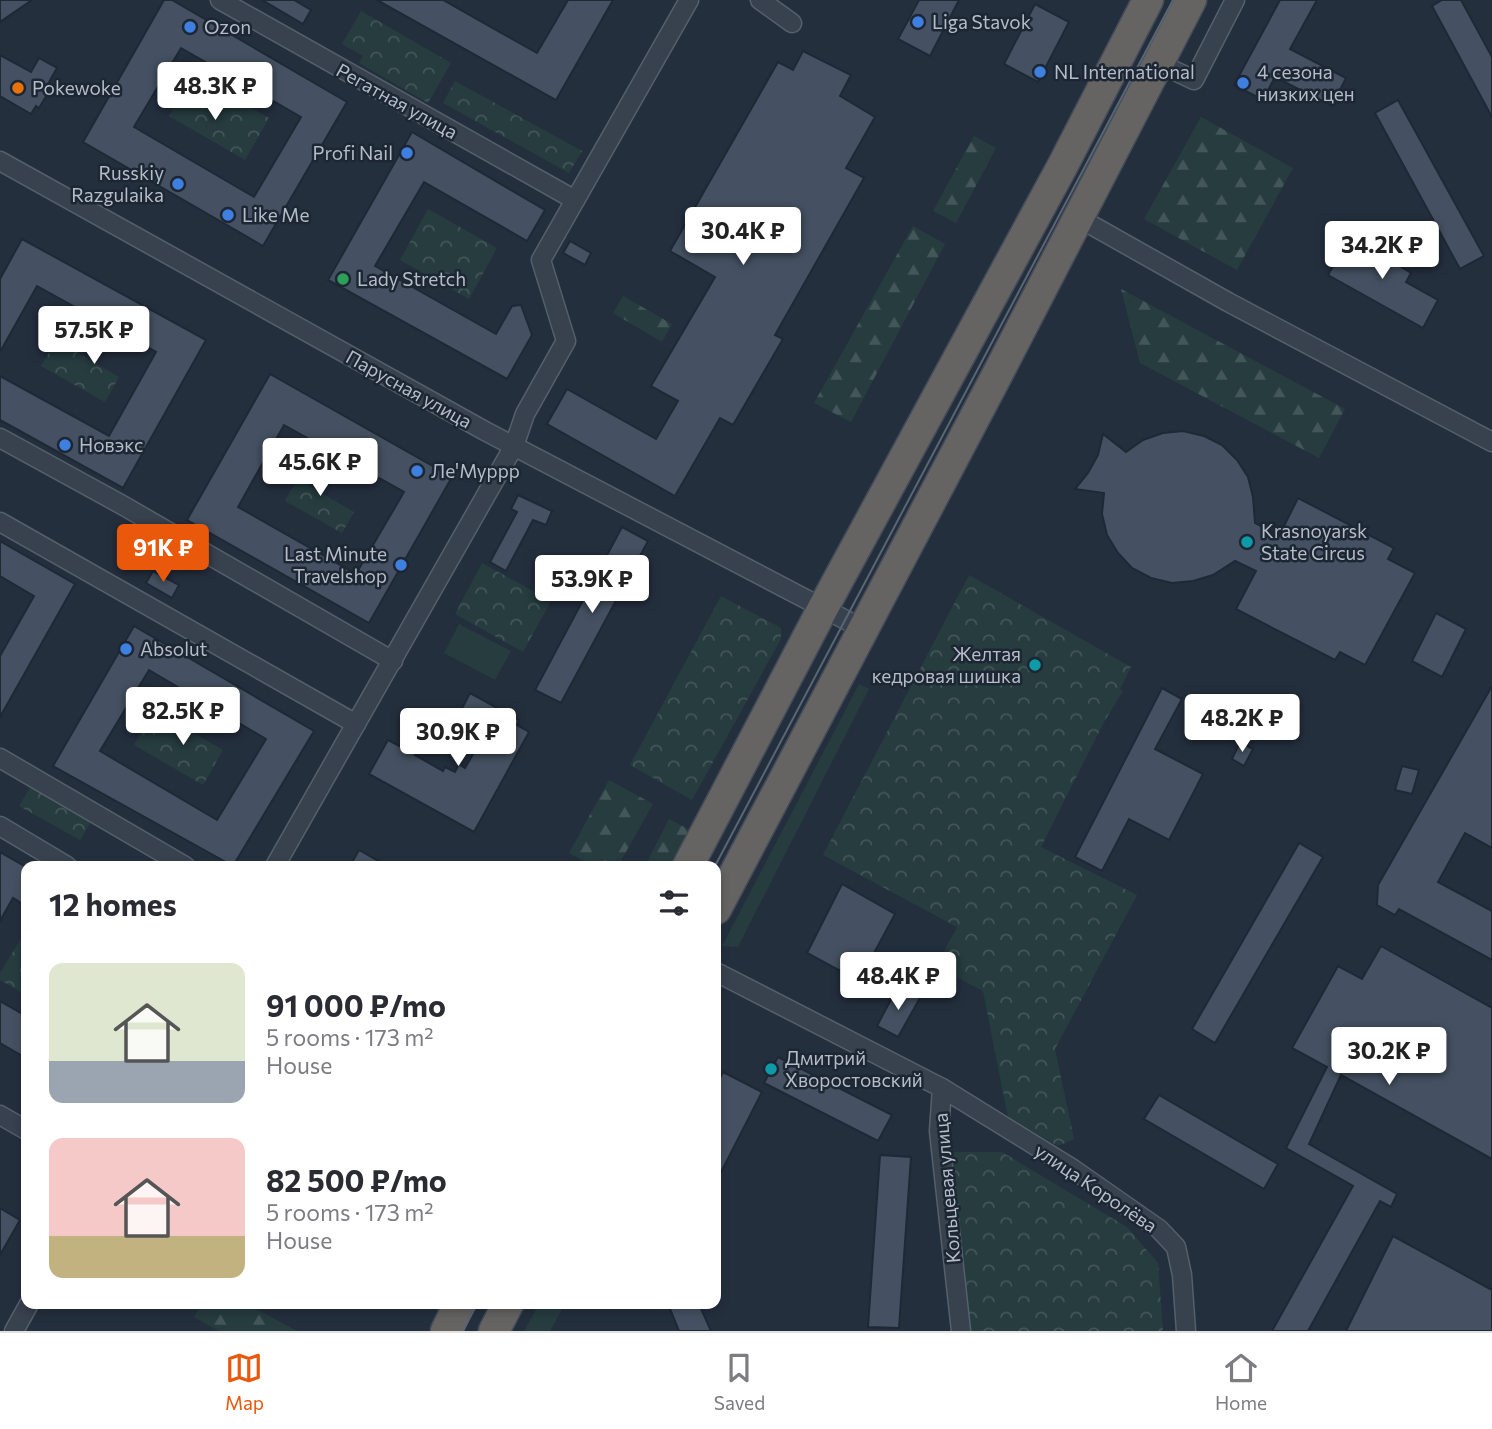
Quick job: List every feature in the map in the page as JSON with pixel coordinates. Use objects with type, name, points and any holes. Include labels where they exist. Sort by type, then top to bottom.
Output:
[{"type":"highway","points":[[691,861],[823,608],[1063,165],[1156,16],[1191,0]]},
{"type":"highway","points":[[721,899],[1158,63],[1156,16]]},
{"type":"highway","points":[[446,1331],[457,1309]]},
{"type":"highway","points":[[494,1331],[505,1309]]},
{"type":"street","name":"Регатная улица","points":[[220,0],[575,200]]},
{"type":"street","points":[[278,861],[514,446],[525,414],[566,341],[541,260],[689,0]]},
{"type":"street","points":[[760,0],[792,23]]},
{"type":"street","points":[[1158,63],[1194,80],[1235,0]]},
{"type":"street","name":"Парусная улица","points":[[1,164],[514,446],[863,629]]},
{"type":"street","points":[[1079,218],[1217,296],[1492,442]]},
{"type":"street","points":[[0,438],[393,661]]},
{"type":"street","points":[[0,522],[356,724]]},
{"type":"street","points":[[0,758],[176,861]]},
{"type":"street","points":[[0,827],[58,861]]},
{"type":"street","name":"Кольцевая улица","points":[[721,975],[942,1088],[939,1131],[961,1331]]},
{"type":"street","name":"улица Королёва","points":[[942,1088],[1073,1169],[1159,1229],[1176,1247],[1182,1275],[1186,1331]]},
{"type":"street","points":[[0,1115],[21,1127]]},
{"type":"street","points":[[14,1331],[26,1309]]},
{"type":"green space","points":[[361,11],[451,63],[428,103],[359,63],[363,56],[342,44]]},
{"type":"green space","points":[[193,74],[269,118],[245,160],[169,116]]},
{"type":"green space","points":[[455,81],[582,151],[569,173],[443,103]]},
{"type":"green space","points":[[1201,117],[1293,168],[1237,270],[1144,219]]},
{"type":"green space","points":[[974,136],[996,148],[956,223],[933,211]]},
{"type":"green space","points":[[428,209],[497,248],[469,299],[400,260]]},
{"type":"green space","points":[[913,226],[945,244],[851,422],[814,403]]},
{"type":"green space","points":[[1121,289],[1345,409],[1319,458],[1140,363]]},
{"type":"green space","points":[[623,296],[672,324],[662,342],[613,313]]},
{"type":"green space","points":[[56,340],[119,377],[105,402],[41,366]]},
{"type":"green space","points":[[297,479],[354,512],[342,533],[285,501]]},
{"type":"green space","points":[[482,563],[551,601],[523,652],[455,614]]},
{"type":"green space","points":[[969,575],[1131,667],[1120,689],[1123,691],[1104,722],[1041,847],[1137,895],[1055,1049],[1074,1139],[1058,1146],[1008,1117],[983,991],[936,966],[957,927],[823,855]]},
{"type":"green space","points":[[721,596],[781,628],[781,639],[692,800],[630,765]]},
{"type":"green space","points":[[459,624],[511,651],[495,680],[444,653]]},
{"type":"green space","points":[[859,684],[869,689],[738,947],[722,946]]},
{"type":"green space","points":[[154,710],[223,750],[203,785],[134,745]]},
{"type":"green space","points":[[609,780],[653,804],[621,861],[584,861],[569,853]]},
{"type":"green space","points":[[31,786],[92,820],[80,840],[19,806]]},
{"type":"green space","points":[[669,819],[690,830],[674,861],[648,861]]},
{"type":"green space","points":[[21,940],[21,992],[0,980],[0,973]]},
{"type":"green space","points":[[952,1152],[1002,1152],[1127,1227],[1158,1263],[1163,1331],[970,1331]]},
{"type":"green space","points":[[198,1309],[256,1309],[297,1331],[219,1331],[194,1317]]},
{"type":"green space","points":[[536,1309],[562,1309],[550,1331],[524,1331]]},
{"type":"building","points":[[0,0],[32,0],[0,22]]},
{"type":"building","points":[[164,0],[172,0],[347,102],[263,246],[83,142]],"holes":[[[181,48],[301,117],[254,197],[134,127]]]},
{"type":"building","points":[[262,0],[294,0],[311,10],[303,24]]},
{"type":"building","points":[[377,0],[443,0],[537,53],[568,0],[613,0],[556,100]]},
{"type":"building","points":[[919,0],[959,0],[930,56],[898,39]]},
{"type":"building","points":[[1280,0],[1317,0],[1290,49],[1346,78],[1332,106],[1275,77],[1263,100],[1234,85]]},
{"type":"building","points":[[1442,0],[1461,0],[1492,57],[1492,117],[1432,6]]},
{"type":"building","points":[[1035,4],[1069,22],[1038,82],[1004,64]]},
{"type":"building","points":[[803,51],[851,75],[840,96],[875,117],[846,168],[864,178],[775,335],[783,339],[733,425],[720,418],[675,496],[547,424],[567,389],[656,439],[678,401],[651,386],[715,277],[670,251],[778,62],[793,70]]},
{"type":"building","points":[[0,55],[31,72],[39,58],[57,68],[44,91],[48,93],[39,108],[36,106],[31,114],[0,96]]},
{"type":"building","points":[[1398,100],[1484,256],[1460,269],[1375,113]]},
{"type":"building","points":[[412,132],[545,210],[527,241],[424,182],[375,266],[496,334],[512,306],[521,305],[532,335],[507,379],[328,280]]},
{"type":"building","points":[[1350,238],[1365,246],[1368,241],[1398,258],[1395,263],[1411,273],[1406,282],[1438,300],[1423,328],[1328,275]]},
{"type":"building","points":[[22,239],[206,340],[123,488],[0,420],[0,376],[109,436],[156,352],[37,286],[0,352],[0,279]]},
{"type":"building","points":[[570,241],[591,253],[585,265],[563,253]]},
{"type":"building","points":[[270,374],[452,477],[369,623],[187,520]],"holes":[[[284,425],[404,492],[356,574],[238,507]]]},
{"type":"building","name":"Krasnoyarsk State Circus","points":[[1183,431],[1204,436],[1222,445],[1237,460],[1248,477],[1255,523],[1279,536],[1298,498],[1394,548],[1388,559],[1415,573],[1365,665],[1340,652],[1335,660],[1236,609],[1256,571],[1235,561],[1213,575],[1172,583],[1151,578],[1132,568],[1118,553],[1107,535],[1102,514],[1104,493],[1075,489],[1098,455],[1103,434],[1126,452],[1143,440],[1163,433]]},
{"type":"building","points":[[518,495],[552,511],[546,525],[533,520],[506,571],[490,562],[517,512],[511,509]]},
{"type":"building","points":[[622,527],[648,541],[561,703],[535,690]]},
{"type":"building","points":[[0,541],[75,584],[0,717],[0,656],[34,596],[0,576]]},
{"type":"building","points":[[153,571],[179,585],[172,598],[146,583]]},
{"type":"building","points":[[1436,613],[1466,629],[1442,677],[1412,661]]},
{"type":"building","points":[[134,626],[314,731],[236,861],[224,861],[53,766]],"holes":[[[149,670],[266,739],[217,820],[100,751]]]},
{"type":"building","points":[[1492,686],[1492,848],[1465,833],[1438,882],[1492,911],[1492,960],[1399,909],[1395,915],[1377,905],[1378,885]]},
{"type":"building","points":[[1162,688],[1182,699],[1155,749],[1203,774],[1169,840],[1129,819],[1102,871],[1075,857]]},
{"type":"building","points":[[470,693],[519,720],[517,725],[529,732],[474,832],[369,774],[388,740],[403,748],[405,744],[417,751],[415,755],[443,771],[445,767],[455,772],[459,764],[465,768],[484,735],[477,731],[480,726],[459,714]]},
{"type":"building","points":[[1240,742],[1253,749],[1244,766],[1232,759]]},
{"type":"building","points":[[1402,766],[1419,770],[1412,794],[1395,790]]},
{"type":"building","points":[[1299,843],[1323,857],[1215,1043],[1192,1029]]},
{"type":"building","points":[[359,850],[378,861],[353,861]]},
{"type":"building","points":[[0,852],[21,864],[21,903],[13,898],[0,921]]},
{"type":"building","points":[[842,884],[895,914],[859,981],[807,953]]},
{"type":"building","points":[[1381,946],[1492,1008],[1492,1159],[1341,1075],[1309,1144],[1397,1194],[1391,1207],[1380,1201],[1308,1331],[1272,1331],[1353,1186],[1286,1148],[1327,1067],[1292,1048],[1338,966],[1362,979]]},
{"type":"building","points":[[898,986],[920,998],[898,1037],[877,1026]]},
{"type":"building","points":[[0,1001],[21,1013],[21,1055],[0,1043]]},
{"type":"building","points":[[778,1057],[892,1115],[878,1141],[764,1083]]},
{"type":"building","points":[[723,1072],[762,1092],[721,1172]]},
{"type":"building","points":[[1159,1095],[1278,1164],[1264,1189],[1144,1119]]},
{"type":"building","points":[[880,1155],[911,1157],[899,1328],[868,1327]]},
{"type":"building","points":[[0,1208],[20,1220],[0,1255]]},
{"type":"building","points":[[1393,1236],[1492,1290],[1492,1331],[1346,1331]]},
{"type":"building","points":[[670,1309],[701,1309],[711,1331],[679,1331]]},
{"type":"tram line","points":[[718,861],[1173,0]]},
{"type":"tram line","points":[[463,1331],[474,1309]]},
{"type":"place","name":"Liga Stavok","points":[[918,22]]},
{"type":"place","name":"Ozon","points":[[190,27]]},
{"type":"place","name":"NL International","points":[[1040,72]]},
{"type":"place","name":"4 сезона низких цен","points":[[1243,83]]},
{"type":"place","name":"Pokewoke","points":[[18,88]]},
{"type":"place","name":"Profi Nail","points":[[407,153]]},
{"type":"place","name":"Russkiy Razgulaika","points":[[178,184]]},
{"type":"place","name":"Like Me","points":[[228,215]]},
{"type":"place","name":"Lady Stretch","points":[[343,279]]},
{"type":"place","name":"Новэкс","points":[[65,445]]},
{"type":"place","name":"Ле'Муррр","points":[[417,471]]},
{"type":"place","name":"Krasnoyarsk State Circus","points":[[1247,542]]},
{"type":"place","name":"Last Minute Travelshop","points":[[401,565]]},
{"type":"place","name":"Absolut","points":[[126,649]]},
{"type":"place","name":"Желтая кедровая шишка","points":[[1035,665]]},
{"type":"place","name":"Дмитрий Хворостовский","points":[[771,1069]]}]
